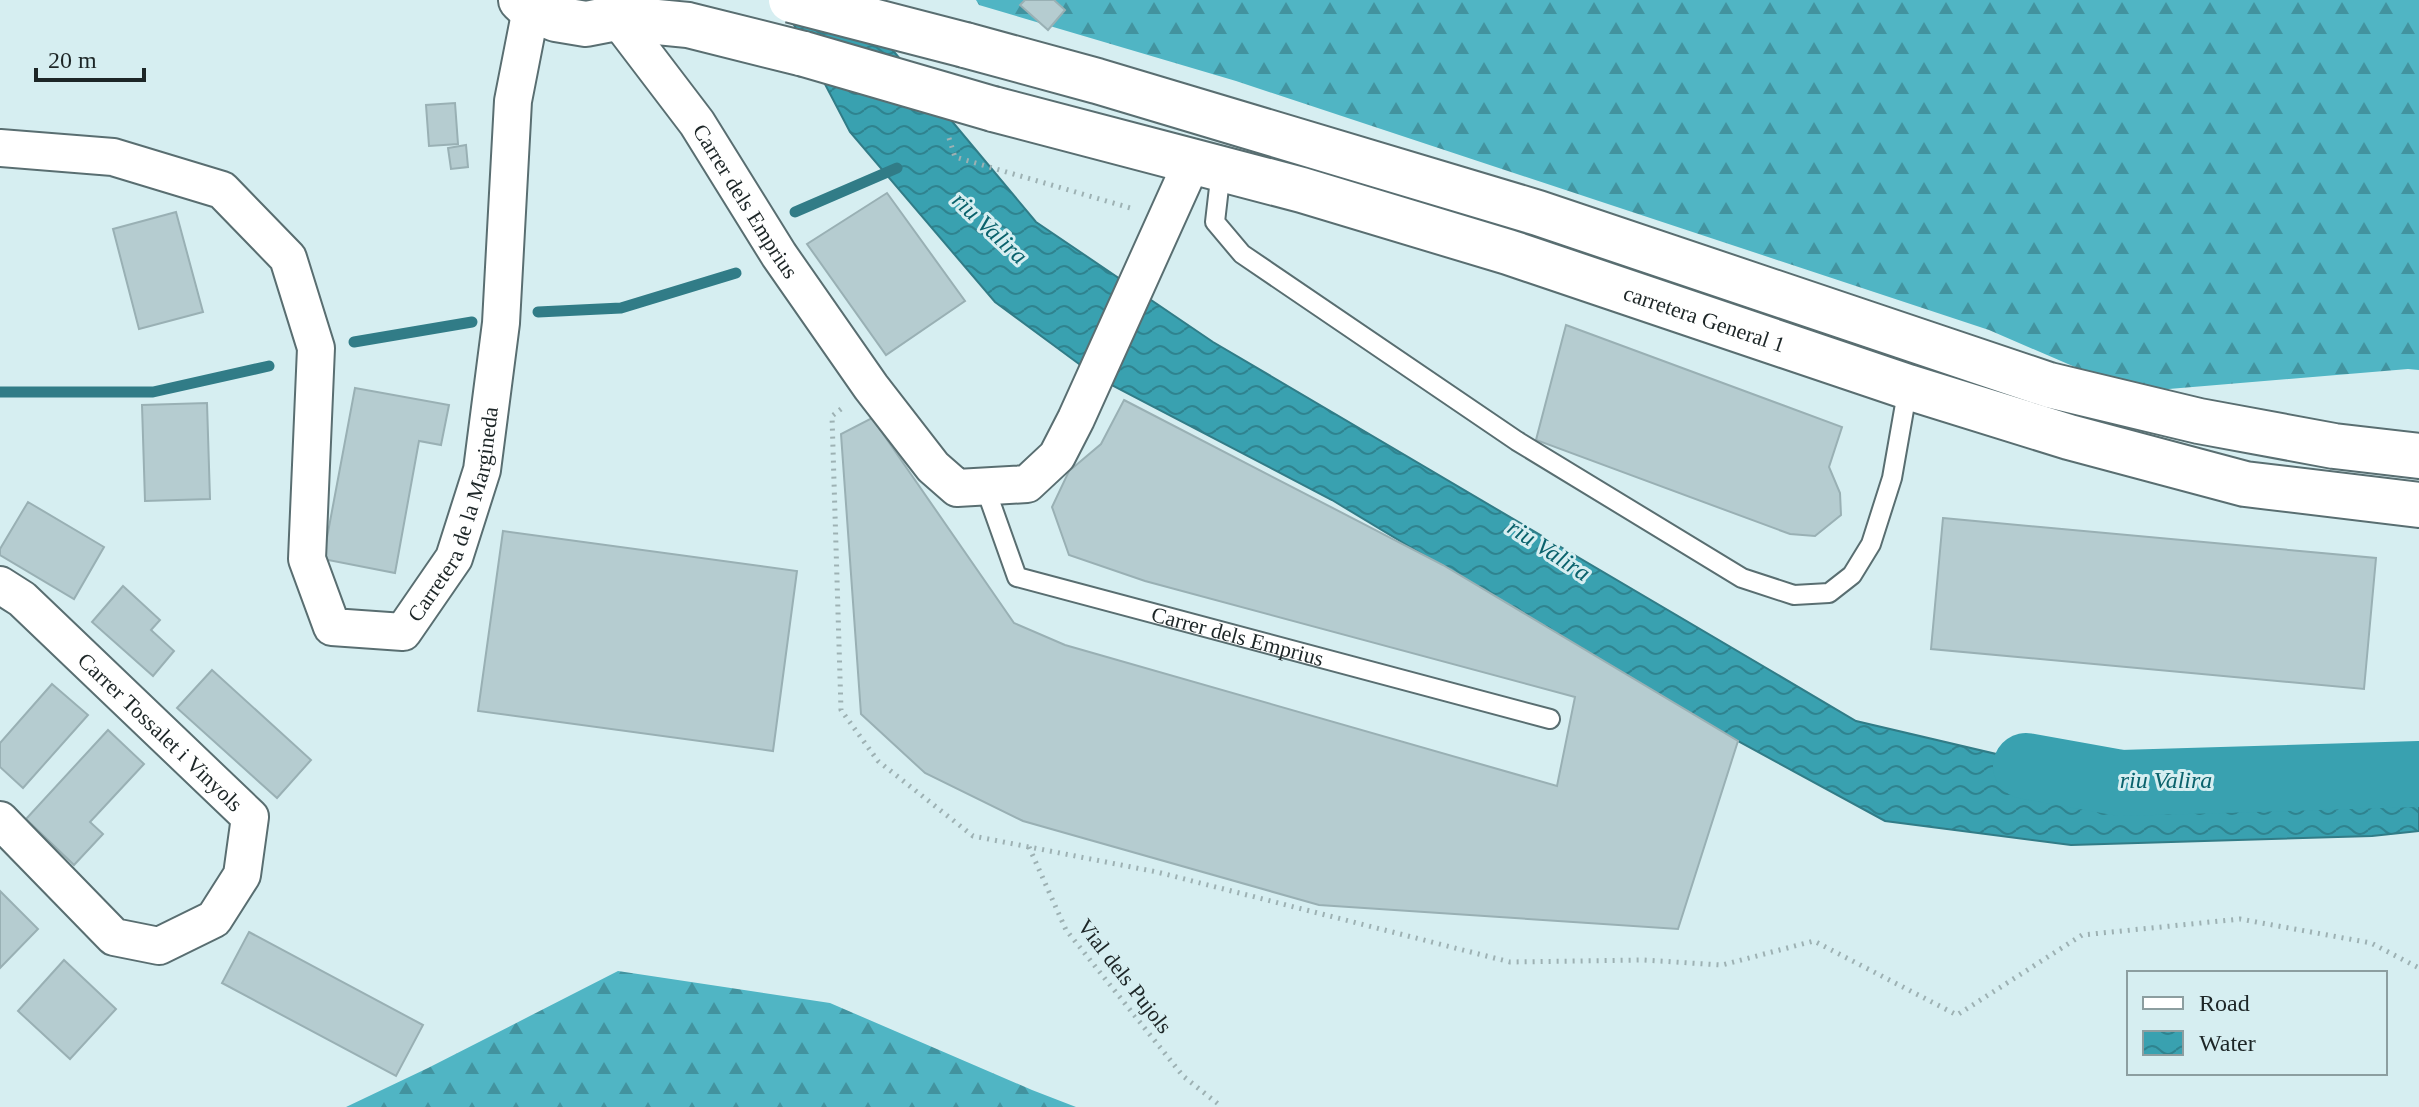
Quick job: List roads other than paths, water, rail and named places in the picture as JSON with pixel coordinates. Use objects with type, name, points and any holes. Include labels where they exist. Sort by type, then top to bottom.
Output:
[{"type":"highway","points":[[791,0],[1097,81],[1538,213],[2049,385],[2199,421],[2334,446],[2419,456]]},
{"type":"highway","name":"carretera General 1","points":[[526,4],[556,19],[586,24],[630,9],[1302,190],[1508,252],[1908,387],[2069,437],[2245,484],[2419,505]]},
{"type":"street","name":"Carretera de la Margineda","points":[[0,148],[113,157],[222,190],[288,258],[316,348],[307,559],[332,627],[403,632],[454,558],[482,470],[501,323],[513,101],[526,4]]},
{"type":"street","name":"Carrer dels Emprius","points":[[630,9],[664,80],[697,123],[779,255],[871,387],[933,467],[957,488],[1027,484],[1057,456],[1156,241],[1207,166]]},
{"type":"street","name":"Carrer Tossalet i Vinyols","points":[[0,585],[22,599],[250,817],[242,875],[214,919],[159,946],[114,937],[0,820]]},
{"type":"lane","points":[[1207,166],[1215,222],[1242,254],[1517,441],[1742,578],[1794,595],[1829,593],[1852,575],[1871,544],[1892,478],[1908,387]]},
{"type":"lane","name":"Carrer dels Emprius","points":[[985,487],[1017,577],[1550,719]]},
{"type":"water","points":[[781,0],[870,23],[1036,222],[1213,342],[1856,721],[2128,785],[2419,770],[2419,831],[2372,836],[2071,845],[1885,821],[1679,709],[1332,500],[1098,378],[995,302],[850,132]]},
{"type":"waterway","points":[[795,212],[897,168]]},
{"type":"waterway","points":[[538,312],[621,308],[736,273]]},
{"type":"waterway","points":[[354,342],[472,322]]},
{"type":"waterway","points":[[0,392],[153,392],[269,366]]},
{"type":"waterway","name":"riu Valira","points":[[2026,766],[2121,783],[2419,774]]}]
